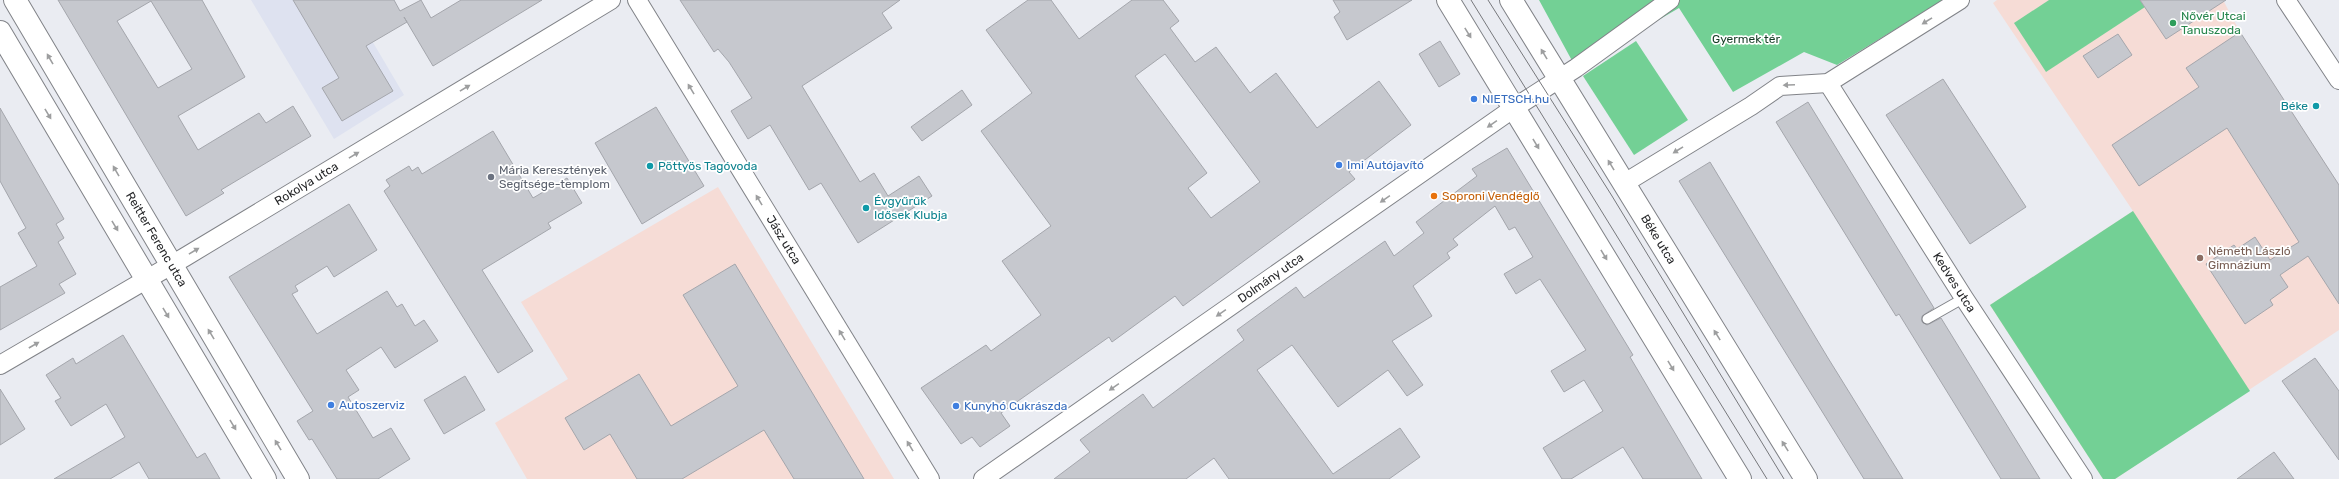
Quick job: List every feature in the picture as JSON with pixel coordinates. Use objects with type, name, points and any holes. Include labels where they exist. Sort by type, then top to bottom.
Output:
[{"type":"main road","name":"Reitter Ferenc utca","points":[[15,0],[298,479]]},
{"type":"main road","points":[[1448,0],[1740,479]]},
{"type":"main road","name":"Béke utca","points":[[1511,0],[1806,479]]},
{"type":"main road","points":[[0,32],[265,479]]},
{"type":"street","name":"Rokolya utca","points":[[0,365],[171,265],[611,0]]},
{"type":"street","name":"Jász utca","points":[[637,0],[930,479]]},
{"type":"street","name":"Dolmány utca","points":[[983,479],[1514,108],[1559,79],[1670,0]]},
{"type":"street","points":[[1623,184],[1780,86],[1828,83],[1960,0]]},
{"type":"street","points":[[2286,0],[2339,80]]},
{"type":"street","name":"Kedves utca","points":[[1828,83],[2079,477]]},
{"type":"lane","points":[[1927,319],[1964,298]]},
{"type":"shaded area","points":[[251,0],[348,0],[404,95],[334,139]]},
{"type":"shaded area","name":"Németh László Gimnázium","points":[[1997,0],[2223,0],[2240,32],[2339,185],[2339,330],[2115,479],[2103,479],[1990,305],[2133,211],[1993,3]]},
{"type":"shaded area","points":[[718,187],[894,479],[527,479],[495,423],[568,379],[521,302]]},
{"type":"green space","name":"Gyermek tér","points":[[1539,0],[1943,0],[1837,65],[1804,52],[1733,92],[1679,8],[1576,68]]},
{"type":"green space","points":[[2049,0],[2140,0],[2145,7],[2046,72],[2014,23]]},
{"type":"green space","points":[[1636,41],[1688,120],[1634,155],[1583,76]]},
{"type":"green space","points":[[2133,211],[2250,391],[2115,479],[2103,479],[1990,305]]},
{"type":"building","points":[[58,0],[202,0],[245,77],[178,116],[198,150],[259,113],[266,123],[293,106],[311,136],[221,190],[224,193],[186,216]],"holes":[[[151,1],[192,69],[158,88],[117,21]]]},
{"type":"building","points":[[293,0],[394,0],[400,11],[421,0],[431,18],[461,0],[542,0],[433,66],[407,22],[366,46],[393,91],[342,121],[322,88],[339,78]]},
{"type":"building","points":[[680,0],[900,0],[882,13],[892,28],[802,86],[860,182],[874,173],[888,196],[919,176],[932,196],[858,243],[821,183],[809,190],[770,125],[748,139],[731,111],[752,98],[729,62],[718,49],[714,52]]},
{"type":"building","points":[[1028,0],[1051,0],[1079,39],[1132,0],[1163,0],[1179,21],[1170,28],[1195,62],[1216,47],[1250,93],[1276,73],[1317,128],[1379,81],[1411,125],[1349,172],[1355,179],[1183,306],[1175,296],[1112,342],[1109,337],[1001,413],[1010,426],[980,447],[972,437],[961,444],[921,388],[986,345],[991,351],[1041,315],[1002,261],[1051,226],[981,131],[1032,93],[986,30]],"holes":[[[1165,54],[1260,182],[1211,218],[1188,188],[1207,173],[1135,76]]]},
{"type":"building","points":[[1333,0],[1412,0],[1347,40],[1334,17],[1340,12]]},
{"type":"building","name":"Nővér Utcai Tanuszoda","points":[[2140,0],[2226,0],[2166,39]]},
{"type":"building","points":[[2240,32],[2339,185],[2339,304],[2308,256],[2280,275],[2288,287],[2270,300],[2273,305],[2245,324],[2206,264],[2234,245],[2237,249],[2255,237],[2270,260],[2299,242],[2227,128],[2139,186],[2112,145],[2199,87],[2186,68]]},
{"type":"building","points":[[2118,34],[2132,55],[2098,78],[2083,56]]},
{"type":"building","points":[[1440,41],[1460,74],[1439,87],[1419,54]]},
{"type":"building","points":[[1943,79],[2026,207],[1970,244],[1886,115]]},
{"type":"building","points":[[962,90],[972,105],[922,141],[911,127]]},
{"type":"building","points":[[1808,102],[1934,308],[1922,316],[1922,322],[1927,325],[1941,318],[2040,479],[2001,479],[1899,314],[1896,316],[1776,122]]},
{"type":"building","name":"Pöttyös Tagóvoda","points":[[656,107],[704,186],[642,224],[595,143]]},
{"type":"building","points":[[0,108],[64,219],[56,224],[64,238],[58,242],[76,274],[59,284],[65,293],[0,330],[0,287],[37,266],[18,233],[26,228],[0,181]]},
{"type":"building","points":[[493,131],[533,198],[567,178],[582,203],[548,223],[551,228],[482,270],[533,351],[498,373],[384,191],[390,186],[386,180],[409,166],[412,171],[418,167],[422,174]]},
{"type":"building","points":[[1507,148],[1633,355],[1630,357],[1702,479],[1643,479],[1623,447],[1571,479],[1562,479],[1543,448],[1603,411],[1584,380],[1564,392],[1551,371],[1586,350],[1540,279],[1516,294],[1504,274],[1533,257],[1515,227],[1509,230],[1495,206],[1453,239],[1458,245],[1447,253],[1450,258],[1413,286],[1432,316],[1392,341],[1423,385],[1407,396],[1388,370],[1338,407],[1292,345],[1257,370],[1333,474],[1400,428],[1420,457],[1389,479],[1229,479],[1214,458],[1186,479],[1054,479],[1090,452],[1080,440],[1143,394],[1153,408],[1244,340],[1237,330],[1296,287],[1304,298],[1385,241],[1394,256],[1424,233],[1416,222],[1477,176],[1472,169]]},
{"type":"building","points":[[1710,162],[1903,479],[1864,479],[1679,181]]},
{"type":"building","points":[[349,204],[377,250],[334,277],[327,266],[295,286],[298,291],[292,294],[317,334],[387,291],[397,307],[402,304],[415,326],[424,320],[438,341],[395,368],[381,347],[346,370],[359,390],[348,397],[373,438],[391,428],[410,459],[378,479],[337,479],[312,439],[309,440],[297,421],[313,411],[229,277]]},
{"type":"building","points":[[735,264],[864,479],[794,479],[764,430],[682,479],[637,479],[610,434],[584,450],[565,418],[639,374],[671,426],[738,386],[683,295]]},
{"type":"building","points":[[123,335],[197,458],[205,453],[220,479],[149,479],[139,462],[110,479],[54,479],[125,437],[106,404],[71,426],[55,401],[61,398],[46,375],[73,358],[76,364]]},
{"type":"building","points":[[2315,358],[2339,391],[2339,460],[2282,381]]},
{"type":"building","points":[[465,376],[485,410],[444,434],[424,400]]},
{"type":"building","points":[[0,389],[25,429],[0,445]]},
{"type":"building","points":[[2274,452],[2294,479],[2237,479]]},
{"type":"tram line","points":[[1471,0],[1767,479]]},
{"type":"tram line","points":[[1488,0],[1612,196],[1784,479]]},
{"type":"place","name":"Nővér Utcai Tanuszoda","points":[[2173,23]]},
{"type":"place","name":"NIETSCH.hu","points":[[1474,99]]},
{"type":"place","name":"Béke","points":[[2316,106]]},
{"type":"place","name":"Imi Autójavító","points":[[1339,165]]},
{"type":"place","name":"Pöttyös Tagóvoda","points":[[650,166]]},
{"type":"place","name":"Mária Keresztények Segítsége-templom","points":[[491,177]]},
{"type":"place","name":"Soproni Vendéglő","points":[[1434,196]]},
{"type":"place","name":"Évgyűrűk Idősek Klubja","points":[[866,208]]},
{"type":"place","name":"Németh László Gimnázium","points":[[2200,258]]},
{"type":"place","name":"Autoszerviz","points":[[331,405]]},
{"type":"place","name":"Kunyhó Cukrászda","points":[[956,406]]}]
